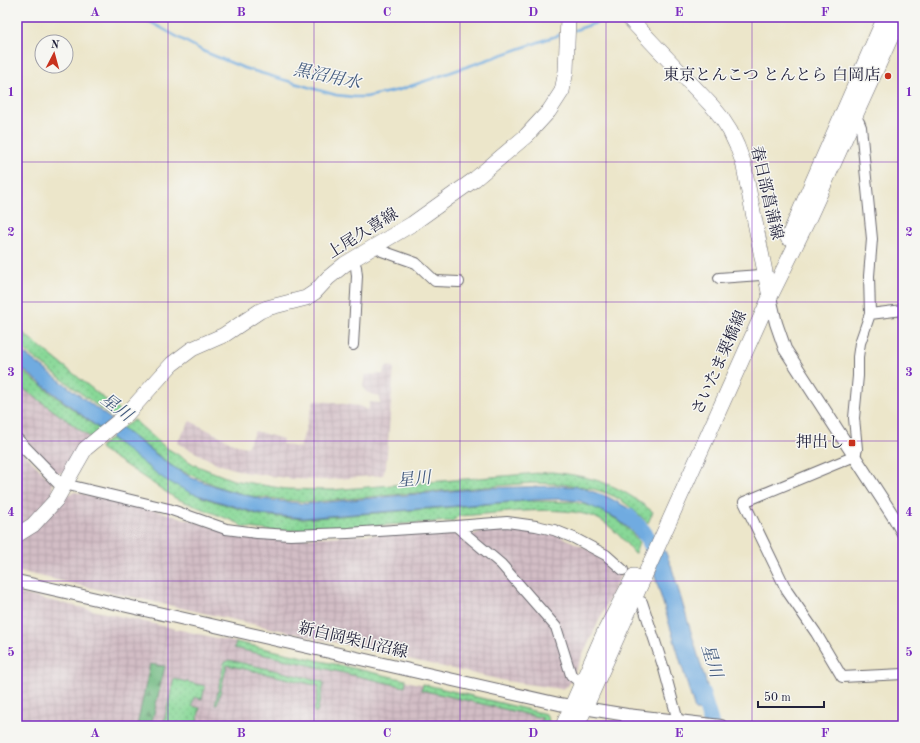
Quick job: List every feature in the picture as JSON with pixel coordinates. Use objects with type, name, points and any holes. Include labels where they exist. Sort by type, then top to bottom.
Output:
[{"type":"main road","name":"上尾久喜線","points":[[17,535],[43,516],[56,500],[85,449],[126,415],[172,364],[192,349],[224,335],[260,311],[306,298],[315,292],[328,278],[351,259],[412,224],[475,179],[526,136],[557,101],[562,91],[565,82],[568,17]]},
{"type":"main road","name":"春日部菖蒲線","points":[[628,17],[712,106],[730,131],[743,162],[768,284]]},
{"type":"main road","name":"さいたま栗橋線","points":[[577,726],[577,707],[581,683],[634,574],[664,523],[885,17]]},
{"type":"main road","name":"さいたま栗橋線","points":[[768,284],[810,215],[900,17]]},
{"type":"main road","name":"さいたま栗橋線","points":[[563,726],[577,707],[634,574]]},
{"type":"street","points":[[854,116],[860,122],[861,127],[872,238],[869,276],[870,314],[860,343],[858,357],[858,376],[854,418],[857,449],[855,456]]},
{"type":"street","points":[[376,244],[382,251],[416,263],[435,281],[459,282]]},
{"type":"street","points":[[351,259],[356,267],[357,276],[353,344]]},
{"type":"street","points":[[719,278],[760,275],[768,284],[776,323],[785,348],[819,404],[896,519],[903,533]]},
{"type":"street","points":[[870,314],[903,310]]},
{"type":"street","points":[[17,440],[58,482],[169,509],[226,528],[257,533],[297,535],[507,522],[554,530],[574,538],[606,555],[634,574]]},
{"type":"street","points":[[855,456],[744,502],[787,591],[816,632],[842,677],[903,674]]},
{"type":"street","points":[[456,526],[501,564],[556,627],[571,675],[581,683]]},
{"type":"street","name":"新白岡柴山沼線","points":[[17,581],[577,707],[627,721],[682,722],[721,726]]},
{"type":"street","points":[[642,602],[682,722]]},
{"type":"shaded area","points":[[386,366],[394,367],[386,466],[383,475],[326,480],[293,479],[244,472],[218,464],[177,443],[190,421],[237,445],[247,447],[255,431],[283,439],[282,444],[300,448],[314,400],[359,406],[368,410],[370,402],[380,403],[380,397],[366,392],[363,386],[365,375],[383,374]]},
{"type":"shaded area","points":[[17,384],[91,438],[65,472],[56,474],[17,433]]},
{"type":"shaded area","points":[[17,446],[52,482],[53,494],[30,519],[17,527]]},
{"type":"shaded area","points":[[75,492],[162,512],[241,535],[278,539],[449,531],[475,534],[489,527],[511,526],[552,532],[594,552],[617,569],[621,574],[568,686],[561,689],[506,681],[17,571],[17,541],[66,495]]},
{"type":"shaded area","points":[[17,593],[504,703],[516,708],[546,714],[551,726],[17,726]]},
{"type":"green space","points":[[17,328],[121,412],[112,417],[17,345]]},
{"type":"green space","points":[[17,367],[100,430],[91,438],[17,384]]},
{"type":"green space","points":[[134,420],[165,447],[195,465],[233,480],[286,489],[331,490],[552,472],[581,476],[606,483],[640,502],[653,512],[648,523],[626,504],[609,494],[598,490],[576,486],[542,483],[310,502],[251,496],[222,488],[175,468],[122,428]]},
{"type":"green space","points":[[111,438],[166,479],[204,498],[259,515],[302,519],[528,501],[574,502],[598,508],[619,521],[632,533],[639,543],[635,554],[616,532],[602,521],[589,515],[553,511],[459,516],[453,521],[303,530],[273,531],[242,527],[238,523],[175,498],[101,449],[100,447]]},
{"type":"green space","points":[[236,642],[406,680],[405,687],[234,648]]},
{"type":"green space","points":[[229,660],[322,681],[324,684],[317,712],[314,712],[319,686],[227,665],[217,705],[215,705],[224,663]]},
{"type":"green space","points":[[150,664],[165,666],[151,726],[137,726]]},
{"type":"green space","points":[[174,679],[205,686],[202,699],[194,697],[192,706],[200,708],[196,726],[163,726]]},
{"type":"green space","points":[[423,684],[546,714],[551,726],[541,726],[542,718],[421,690]]},
{"type":"water","points":[[17,348],[112,420],[100,429],[17,365]]},
{"type":"water","points":[[120,427],[170,465],[192,478],[229,491],[261,499],[306,504],[486,488],[560,486],[580,487],[608,497],[628,508],[646,526],[640,541],[632,531],[616,518],[580,501],[560,499],[303,518],[259,514],[191,493],[164,479],[110,437]]},
{"type":"water","points":[[665,551],[671,565],[715,712],[695,710],[654,573]]},
{"type":"waterway","name":"黒沼用水","points":[[141,17],[205,52],[244,68],[336,95],[354,97],[366,97],[399,90],[559,35]]},
{"type":"waterway","name":"黒沼用水","points":[[575,30],[615,17]]},
{"type":"waterway","name":"星川","points":[[628,516],[643,531],[661,562]]},
{"type":"waterway","name":"星川","points":[[701,691],[712,726]]},
{"type":"place","name":"東京とんこつ とんとら 白岡店","points":[[888,76]]},
{"type":"place","name":"押出し","points":[[852,443]]}]
